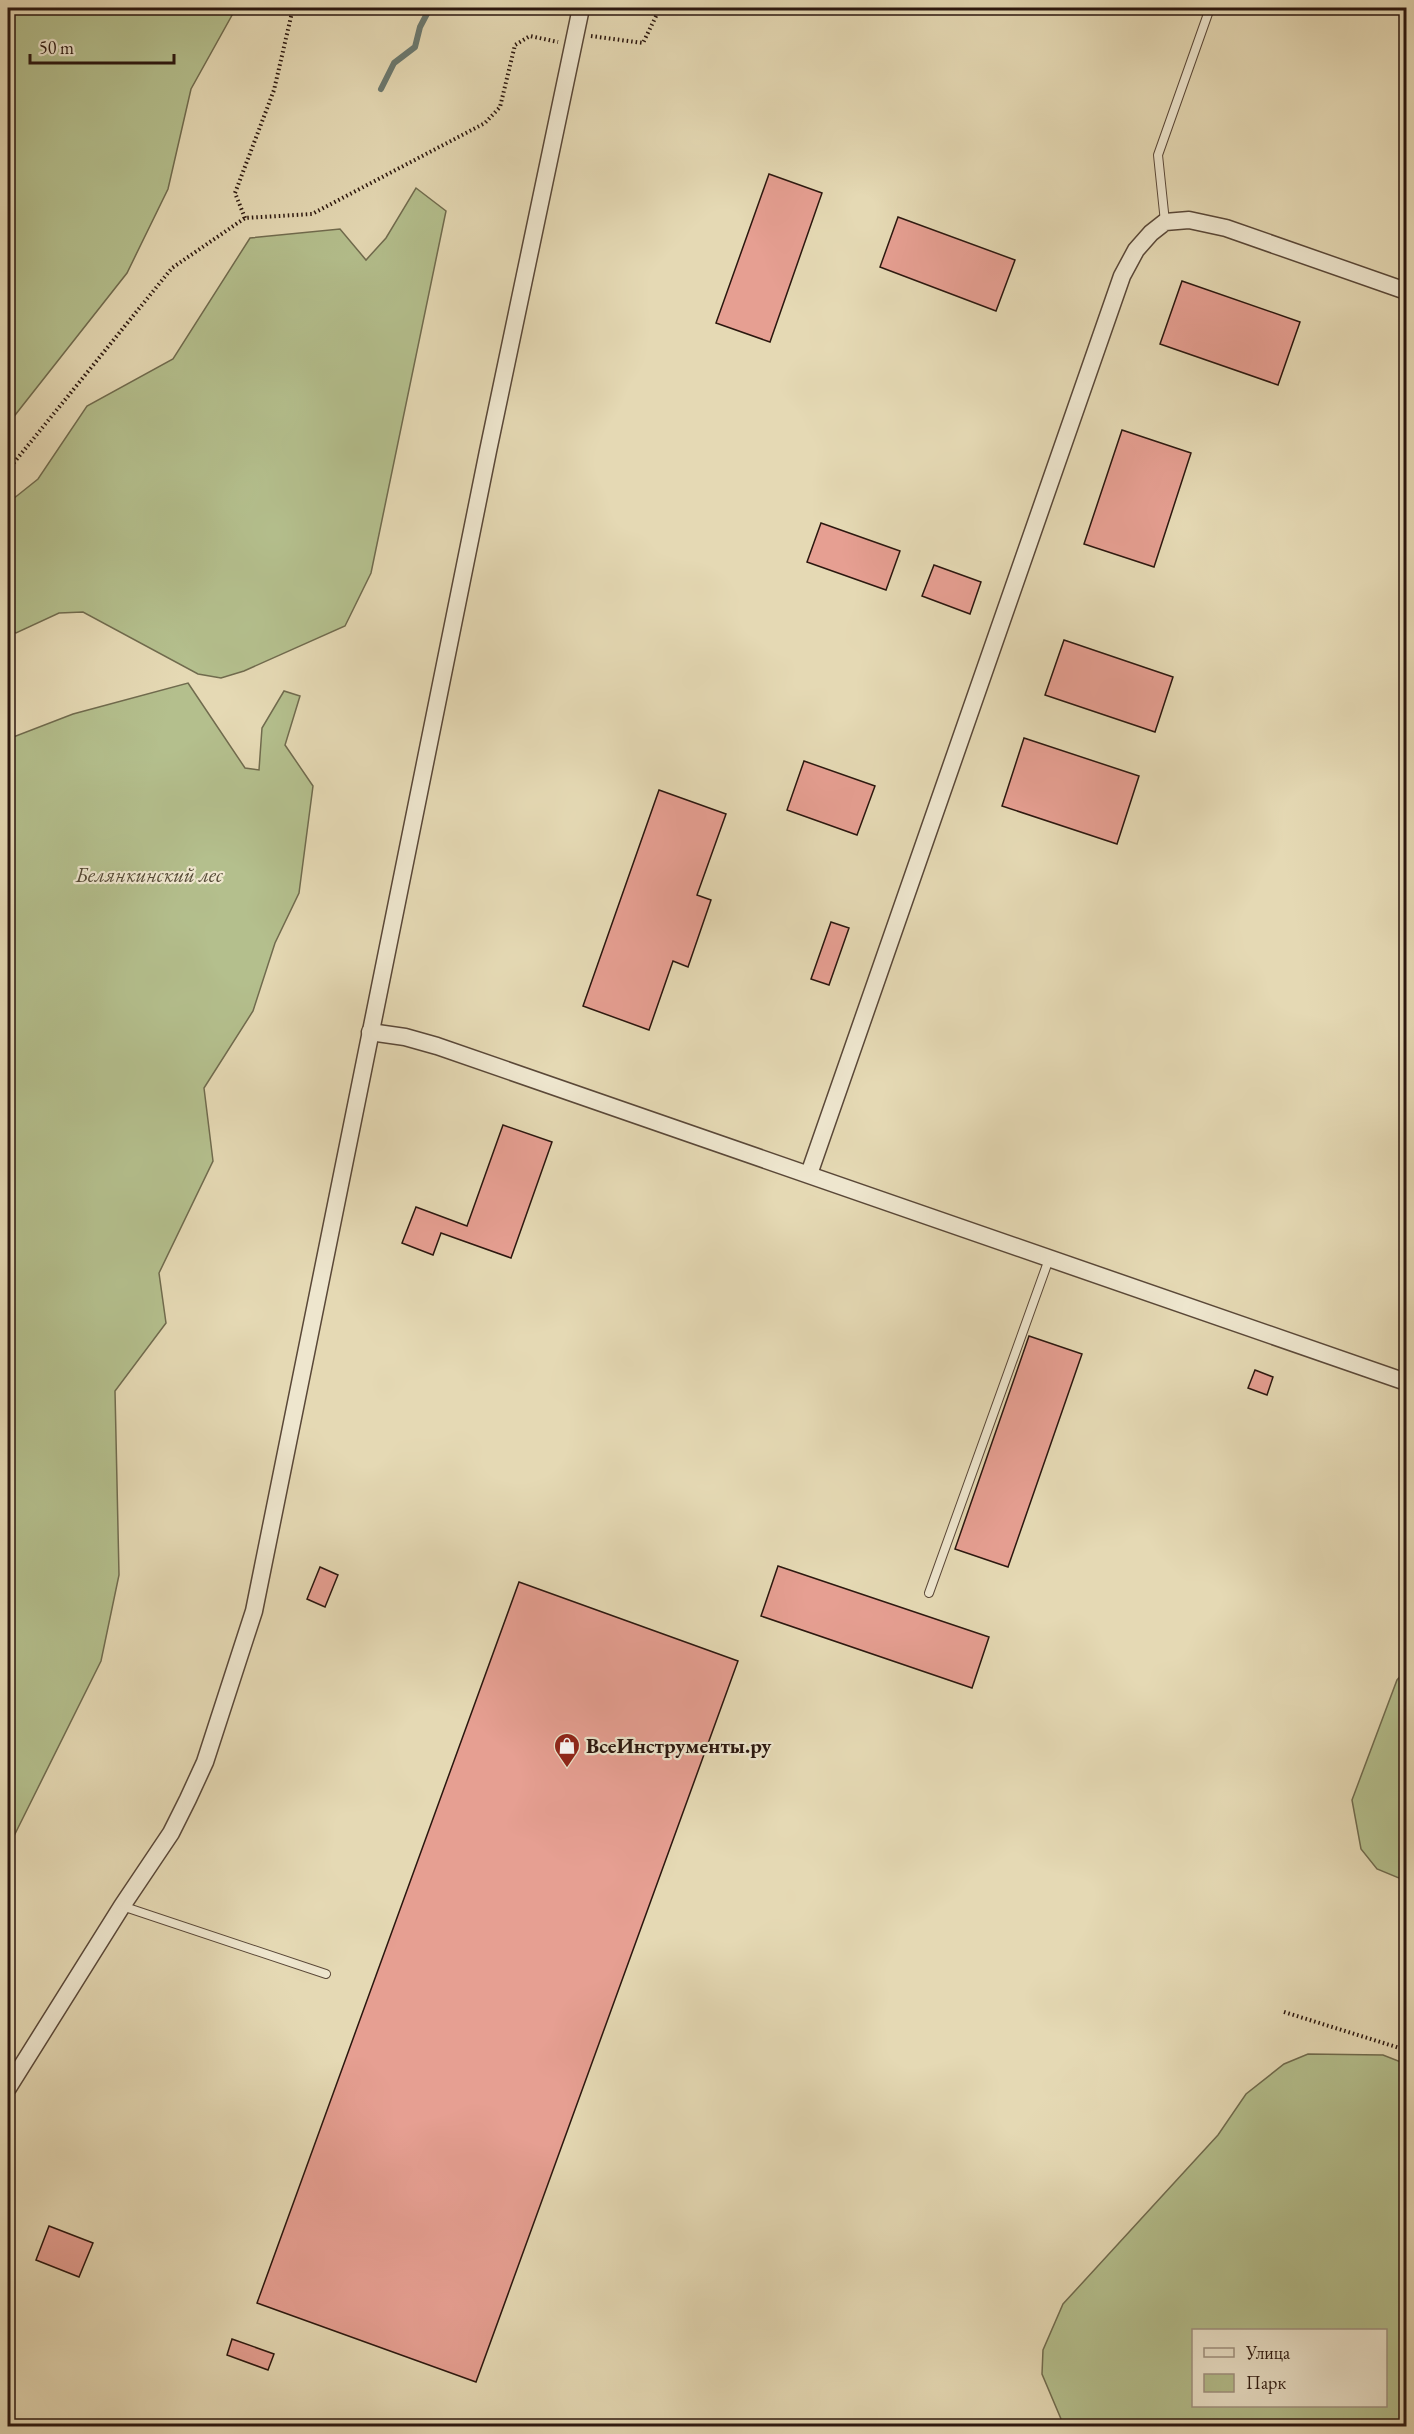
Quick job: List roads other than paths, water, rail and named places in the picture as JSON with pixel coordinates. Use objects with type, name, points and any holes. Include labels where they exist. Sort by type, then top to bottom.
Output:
[{"type":"street","points":[[8,2088],[122,1906],[171,1833],[205,1762],[254,1611],[484,473],[581,8]]},
{"type":"street","points":[[809,1174],[1122,276],[1136,250],[1151,233],[1165,222],[1188,220],[1226,228],[1407,291]]},
{"type":"street","points":[[370,1032],[405,1037],[437,1046],[1407,1382]]},
{"type":"lane","points":[[1165,222],[1158,155],[1210,8]]},
{"type":"lane","points":[[929,1593],[1049,1259]]},
{"type":"lane","points":[[122,1906],[326,1974]]},
{"type":"waterway","points":[[381,89],[394,63],[415,47],[420,27],[430,8]]},
{"type":"place","name":"ВсеИнструменты.ру","points":[[567,1769]]},
{"type":"park label","name":"Белянкинский лес","points":[[149,875]]}]
